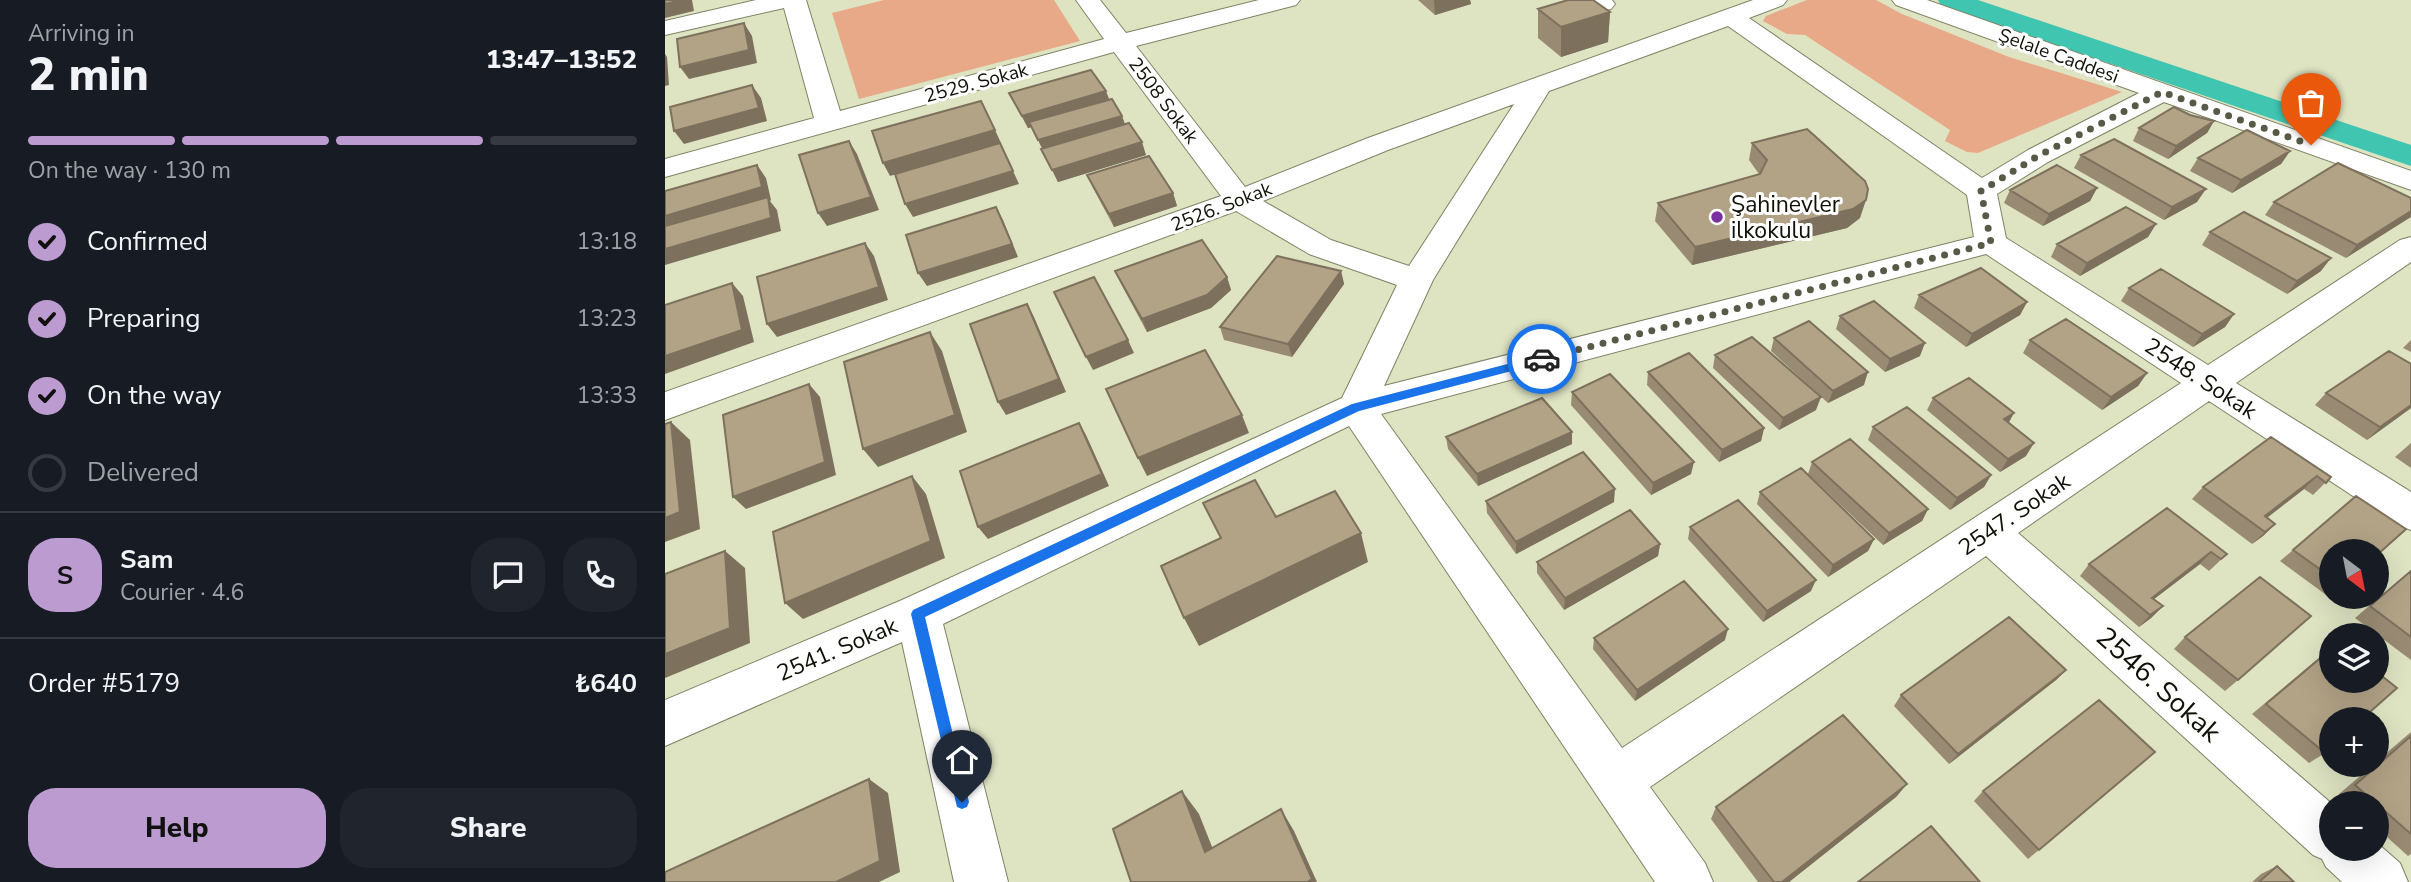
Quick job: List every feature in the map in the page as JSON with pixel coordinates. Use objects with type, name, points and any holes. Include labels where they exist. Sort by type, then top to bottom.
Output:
[{"type":"street","points":[[665,28],[787,0]]},
{"type":"street","points":[[794,0],[829,122]]},
{"type":"street","name":"2508 Sokak","points":[[1088,0],[1239,200]]},
{"type":"street","name":"2529. Sokak","points":[[665,168],[1120,42],[1239,6],[1287,0]]},
{"type":"street","name":"2526. Sokak","points":[[665,406],[1239,200],[1378,144],[1775,0]]},
{"type":"street","name":"Şelale Caddesi","points":[[1904,0],[2411,181]]},
{"type":"street","points":[[1730,16],[1981,191],[1991,243]]},
{"type":"street","points":[[1540,84],[1416,280],[1356,407],[1686,882]]},
{"type":"street","points":[[1981,191],[2038,156],[2162,92]]},
{"type":"street","points":[[1239,200],[1320,247],[1416,280]]},
{"type":"street","name":"2548. Sokak","points":[[1991,243],[2411,513]]},
{"type":"street","name":"2541. Sokak","points":[[665,723],[918,614],[1356,407],[1991,243]]},
{"type":"street","name":"2547. Sokak","points":[[1616,781],[2208,383],[2408,252]]},
{"type":"street","name":"2546. Sokak","points":[[1988,531],[2319,826]]},
{"type":"street","points":[[918,614],[981,882]]},
{"type":"street","points":[[2357,861],[2381,882]]},
{"type":"shaded area","points":[[884,0],[1054,0],[1080,41],[859,99],[832,13]]},
{"type":"shaded area","points":[[1807,0],[1876,0],[1902,14],[2009,57],[2122,92],[1978,153],[1967,152],[1945,141],[1950,130],[1805,35],[1787,34],[1763,21],[1766,16]]},
{"type":"building","points":[[665,0],[681,0],[665,4]]},
{"type":"building","points":[[1568,0],[1593,0],[1610,12],[1561,27],[1538,9]]},
{"type":"building","points":[[744,23],[749,50],[680,67],[677,39]]},
{"type":"building","points":[[1091,70],[1106,91],[1022,116],[1009,93]]},
{"type":"building","points":[[752,85],[759,108],[674,131],[670,107]]},
{"type":"building","points":[[1112,99],[1122,116],[1038,140],[1029,122]]},
{"type":"building","points":[[981,101],[995,130],[883,163],[872,131]]},
{"type":"building","points":[[2174,107],[2190,115],[2214,121],[2176,146],[2139,128]]},
{"type":"building","points":[[1129,123],[1142,142],[1052,170],[1041,149]]},
{"type":"building","points":[[1807,129],[1865,181],[1868,189],[1866,200],[1853,209],[1695,247],[1658,203],[1760,174],[1767,160],[1752,143]]},
{"type":"building","points":[[2247,130],[2290,151],[2241,180],[2198,158]]},
{"type":"building","points":[[2114,139],[2206,189],[2172,207],[2081,155]]},
{"type":"building","points":[[849,141],[871,197],[818,213],[799,155]]},
{"type":"building","points":[[1000,143],[1013,171],[905,204],[895,174]]},
{"type":"building","points":[[1149,156],[1173,193],[1109,214],[1087,175]]},
{"type":"building","points":[[2338,163],[2411,198],[2411,211],[2357,245],[2274,202]]},
{"type":"building","points":[[757,165],[762,187],[665,216],[665,191]]},
{"type":"building","points":[[2057,165],[2097,188],[2049,214],[2010,190]]},
{"type":"building","points":[[768,197],[771,218],[665,249],[665,226]]},
{"type":"building","points":[[996,207],[1012,244],[918,273],[906,235]]},
{"type":"building","points":[[2126,207],[2156,224],[2087,263],[2057,244]]},
{"type":"building","points":[[2244,212],[2331,258],[2297,281],[2210,232]]},
{"type":"building","points":[[1202,240],[1227,277],[1207,295],[1142,319],[1115,271]]},
{"type":"building","points":[[865,243],[879,287],[767,324],[757,277]]},
{"type":"building","points":[[1277,256],[1341,271],[1288,344],[1220,327]]},
{"type":"building","points":[[1981,268],[2027,302],[1972,334],[1919,295]]},
{"type":"building","points":[[2161,269],[2234,314],[2202,334],[2129,288]]},
{"type":"building","points":[[1094,277],[1128,340],[1086,357],[1054,292]]},
{"type":"building","points":[[732,283],[742,330],[665,356],[665,305]]},
{"type":"building","points":[[1874,301],[1925,343],[1890,359],[1840,316]]},
{"type":"building","points":[[1027,304],[1059,379],[998,402],[970,324]]},
{"type":"building","points":[[2066,319],[2147,373],[2111,397],[2030,340]]},
{"type":"building","points":[[1809,321],[1868,372],[1833,391],[1774,338]]},
{"type":"building","points":[[930,332],[955,415],[863,449],[844,362]]},
{"type":"building","points":[[1752,337],[1821,397],[1783,418],[1715,355]]},
{"type":"building","points":[[1205,350],[1242,415],[1138,458],[1106,389]]},
{"type":"building","points":[[2389,351],[2411,364],[2411,405],[2380,427],[2326,393]]},
{"type":"building","points":[[1689,353],[1764,428],[1722,450],[1648,372]]},
{"type":"building","points":[[1610,374],[1694,462],[1653,483],[1572,392]]},
{"type":"building","points":[[1969,378],[2014,413],[2004,419],[2034,443],[2008,459],[1933,398]]},
{"type":"building","points":[[809,384],[825,462],[733,497],[723,415]]},
{"type":"building","points":[[1542,398],[1572,432],[1477,474],[1446,437]]},
{"type":"building","points":[[1907,407],[1991,475],[1957,498],[1873,427]]},
{"type":"building","points":[[671,422],[680,512],[665,518],[665,424]]},
{"type":"building","points":[[1079,423],[1102,474],[978,527],[960,471]]},
{"type":"building","points":[[2271,437],[2331,477],[2326,483],[2317,476],[2265,516],[2275,524],[2265,532],[2203,487]]},
{"type":"building","points":[[1850,439],[1928,509],[1889,533],[1812,462]]},
{"type":"building","points":[[1583,452],[1615,489],[1516,542],[1486,501]]},
{"type":"building","points":[[1801,468],[1874,539],[1833,565],[1760,492]]},
{"type":"building","points":[[912,476],[931,541],[785,603],[773,532]]},
{"type":"building","points":[[1255,480],[1276,517],[1335,491],[1361,533],[1184,618],[1161,566],[1221,538],[1203,503]]},
{"type":"building","points":[[2356,496],[2406,529],[2389,544],[2389,539],[2319,539],[2319,568],[2293,550]]},
{"type":"building","points":[[1738,500],[1816,580],[1767,611],[1690,527]]},
{"type":"building","points":[[2167,508],[2227,554],[2221,559],[2211,552],[2152,598],[2163,606],[2150,615],[2089,564]]},
{"type":"building","points":[[1630,510],[1660,544],[1565,598],[1537,562]]},
{"type":"building","points":[[725,551],[730,628],[665,654],[665,574]]},
{"type":"building","points":[[2411,571],[2411,637],[2374,609],[2389,609],[2389,590]]},
{"type":"building","points":[[2260,577],[2311,616],[2238,680],[2185,637]]},
{"type":"building","points":[[1684,581],[1728,629],[1637,690],[1594,638]]},
{"type":"building","points":[[2009,617],[2066,670],[1958,754],[1901,695]]},
{"type":"building","points":[[2319,659],[2319,693],[2389,693],[2389,682],[2397,688],[2376,707],[2319,707],[2319,748],[2266,704]]},
{"type":"building","points":[[2099,700],[2155,752],[2039,850],[1983,791]]},
{"type":"building","points":[[1843,715],[1907,784],[1782,882],[1774,882],[1716,807]]},
{"type":"building","points":[[2411,736],[2411,834],[2389,815],[2389,791],[2362,791],[2355,785],[2364,777],[2389,777],[2389,755]]},
{"type":"building","points":[[869,779],[880,861],[836,882],[665,882],[665,872]]},
{"type":"building","points":[[1182,791],[1205,852],[1281,809],[1312,879],[1307,882],[1131,882],[1113,829]]},
{"type":"building","points":[[1931,826],[1980,882],[1858,882]]},
{"type":"building","points":[[2277,866],[2294,882],[2259,882]]},
{"type":"waterway","points":[[1951,0],[2411,156]]},
{"type":"way so far","points":[[1542,359],[1991,243],[1981,191],[2038,156],[2162,92],[2311,145]]},
{"type":"place","name":"Şahinevler ilkokulu","points":[[1717,217]]},
{"type":"route","points":[[962,802],[918,614],[1356,407],[1542,359]]}]
